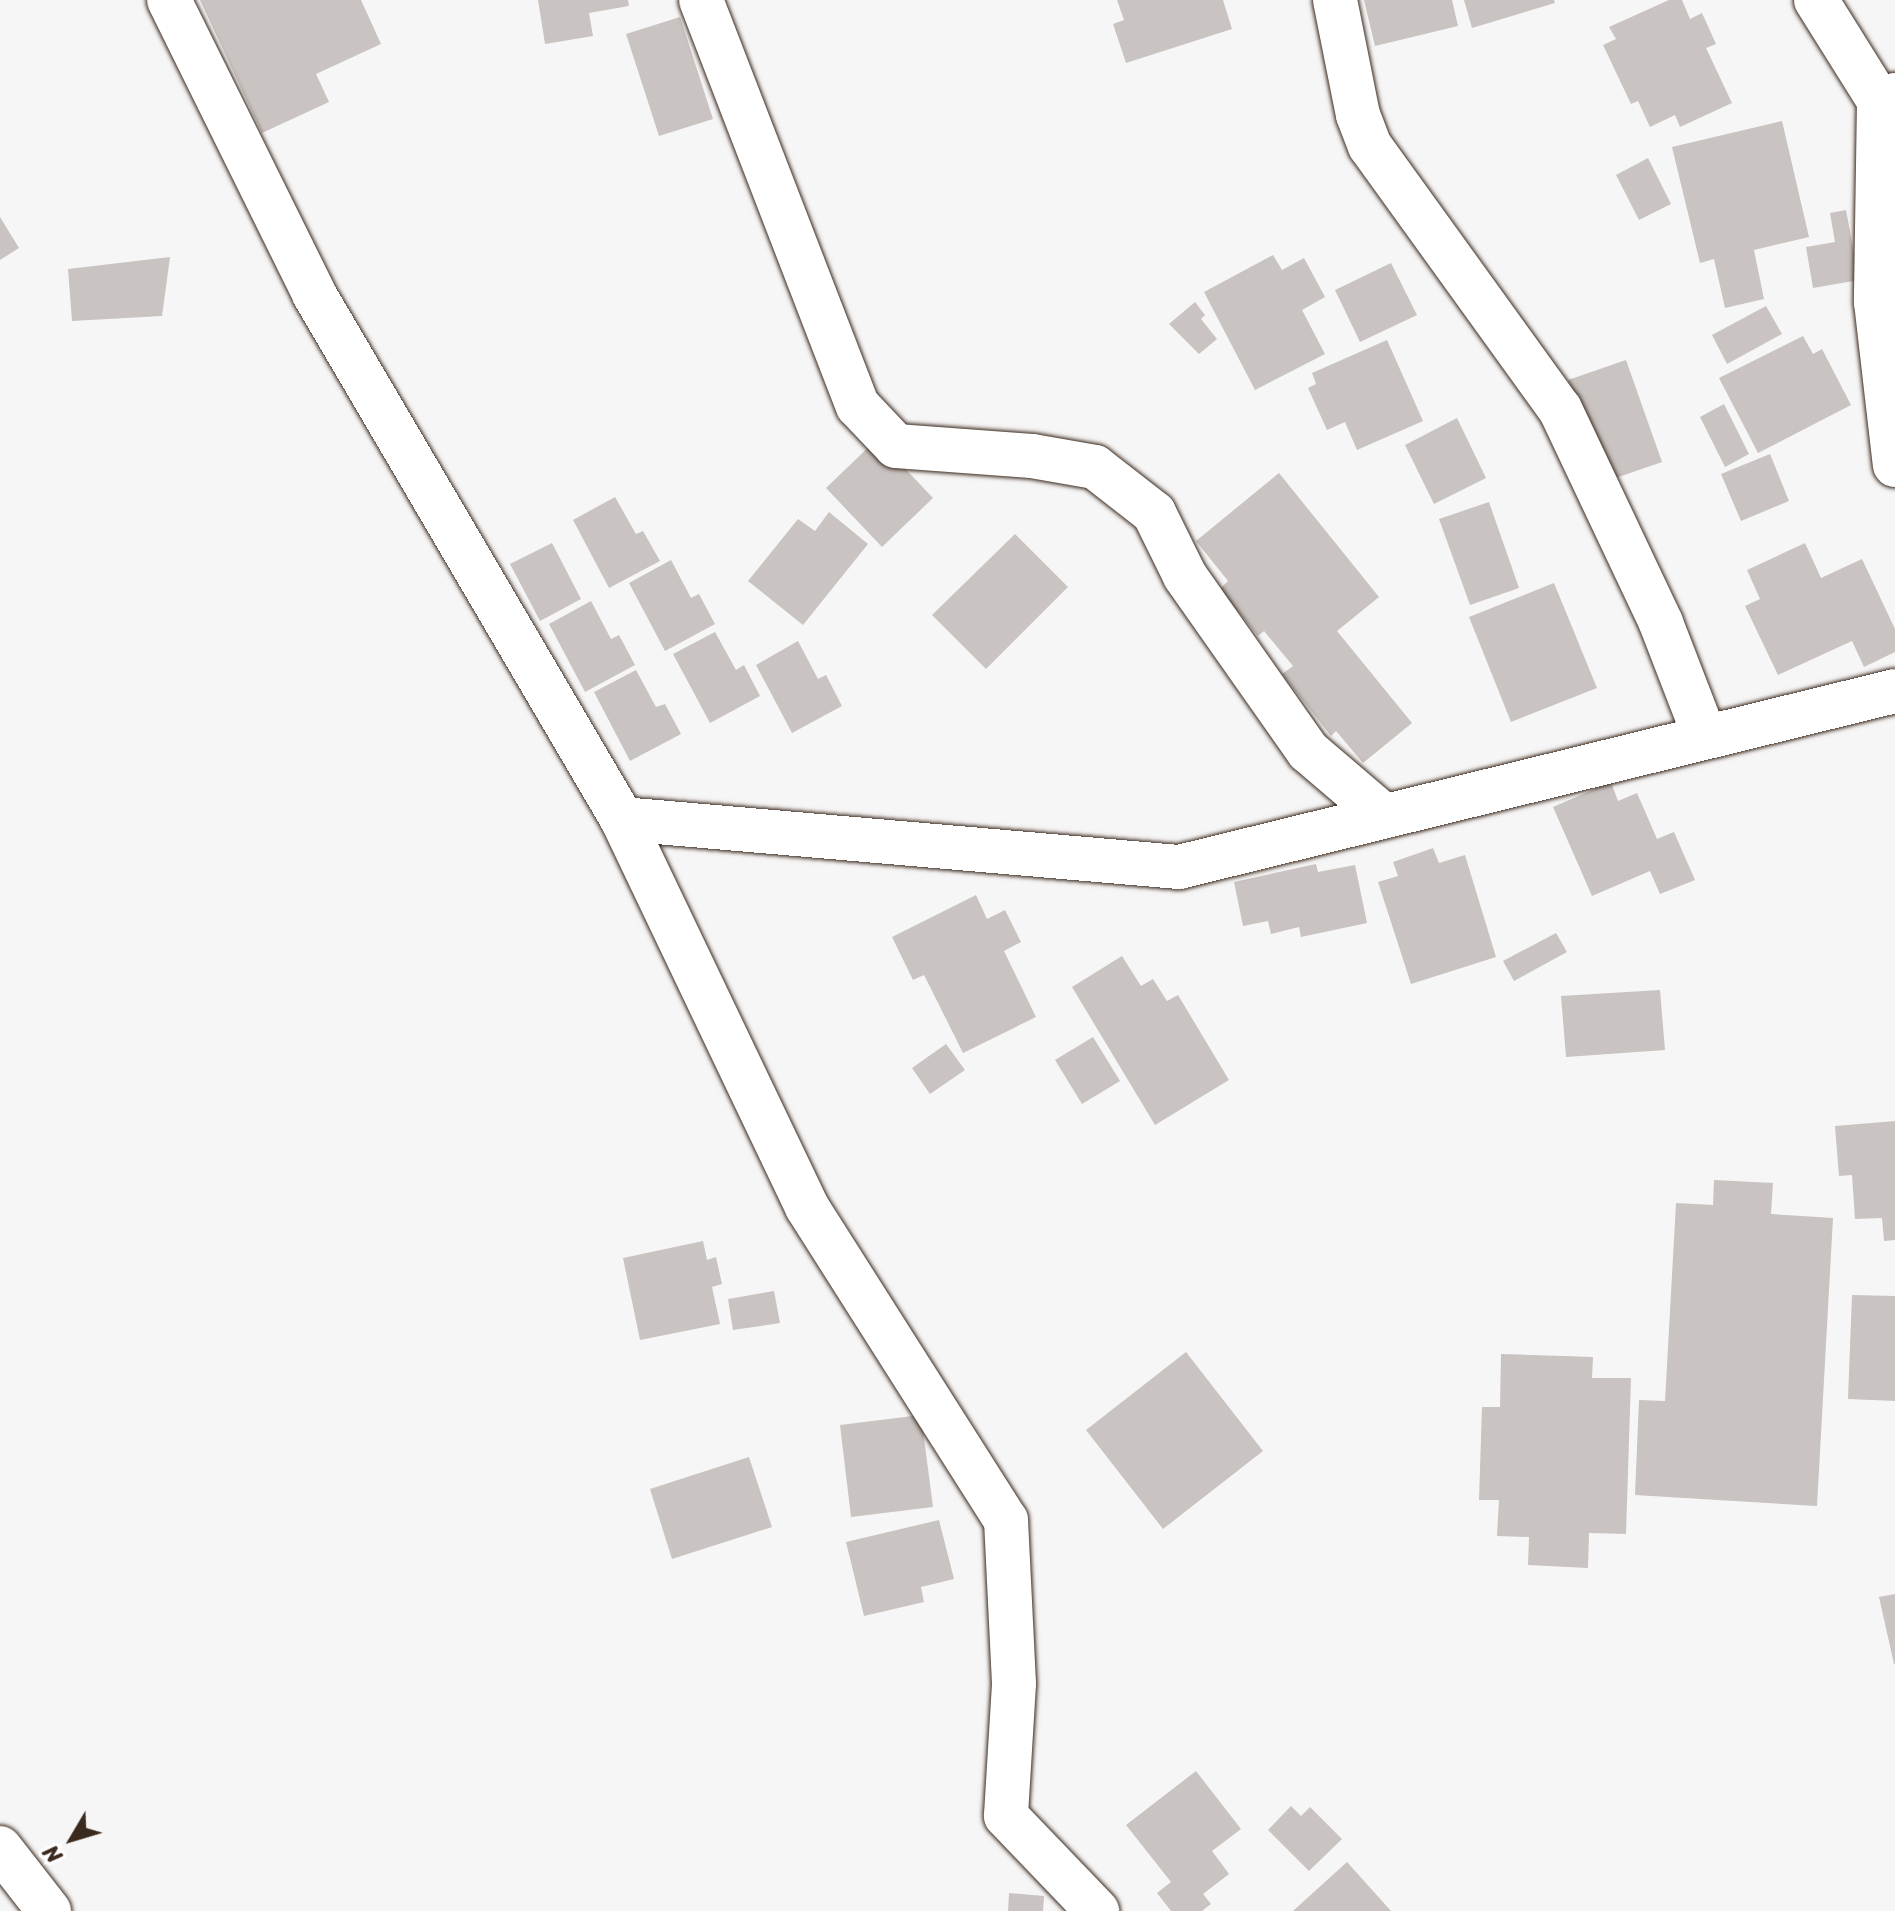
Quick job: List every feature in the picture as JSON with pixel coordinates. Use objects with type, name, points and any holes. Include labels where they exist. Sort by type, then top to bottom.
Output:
[{"type":"street","points":[[169,0],[314,294],[622,819],[807,1207],[1006,1520],[1014,1684],[1006,1816],[1097,1911]]},
{"type":"street","points":[[701,0],[858,406],[896,446],[1032,456],[1095,467],[1154,513],[1185,576],[1308,751],[1384,816]]},
{"type":"street","points":[[1335,0],[1358,115],[1370,146],[1560,409],[1661,623],[1705,737]]},
{"type":"street","points":[[1816,0],[1887,98],[1876,302],[1895,465]]},
{"type":"street","points":[[622,819],[1179,867],[1895,691]]},
{"type":"street","points":[[0,1848],[49,1911]]},
{"type":"building","points":[[200,0],[361,0],[381,44],[316,74],[329,102],[262,133]]},
{"type":"building","points":[[538,0],[628,0],[629,6],[589,13],[593,36],[545,44]]},
{"type":"building","points":[[1117,0],[1223,0],[1232,29],[1126,63],[1113,24],[1124,20]]},
{"type":"building","points":[[1364,0],[1452,0],[1458,26],[1375,46]]},
{"type":"building","points":[[1464,0],[1554,0],[1555,3],[1472,28]]},
{"type":"building","points":[[1669,0],[1682,0],[1690,19],[1702,13],[1716,44],[1706,48],[1732,103],[1680,127],[1675,115],[1650,127],[1638,101],[1631,104],[1603,45],[1616,39],[1609,27]]},
{"type":"building","points":[[680,17],[713,119],[659,136],[626,34]]},
{"type":"building","points":[[1782,121],[1809,237],[1754,250],[1764,299],[1725,308],[1714,259],[1700,263],[1672,147]]},
{"type":"building","points":[[1648,158],[1671,204],[1639,220],[1616,175]]},
{"type":"building","points":[[1846,210],[1859,280],[1813,288],[1806,247],[1835,242],[1830,213]]},
{"type":"building","points":[[0,217],[19,248],[0,260]]},
{"type":"building","points":[[1273,255],[1282,270],[1304,258],[1325,297],[1302,310],[1325,354],[1255,390],[1204,292]]},
{"type":"building","points":[[170,257],[162,316],[72,321],[68,269]]},
{"type":"building","points":[[1391,263],[1417,315],[1360,342],[1335,290]]},
{"type":"building","points":[[1195,302],[1205,315],[1201,319],[1217,339],[1199,354],[1169,324]]},
{"type":"building","points":[[1766,306],[1782,334],[1727,364],[1712,335]]},
{"type":"building","points":[[1803,336],[1813,354],[1822,349],[1851,405],[1758,453],[1719,378]]},
{"type":"building","points":[[1387,340],[1423,421],[1357,450],[1345,422],[1327,430],[1308,388],[1316,384],[1312,373]]},
{"type":"building","points":[[1626,360],[1662,462],[1604,482],[1568,380]]},
{"type":"building","points":[[1724,404],[1749,454],[1725,467],[1700,417]]},
{"type":"building","points":[[1457,418],[1486,478],[1434,504],[1405,445]]},
{"type":"building","points":[[877,439],[933,498],[882,547],[826,488]]},
{"type":"building","points":[[1770,454],[1789,501],[1741,521],[1721,474]]},
{"type":"building","points":[[1279,473],[1379,597],[1337,631],[1412,723],[1363,763],[1336,731],[1331,736],[1282,674],[1293,666],[1264,631],[1258,636],[1220,589],[1228,581],[1196,541]]},
{"type":"building","points":[[615,497],[636,534],[643,531],[660,561],[609,588],[573,520]]},
{"type":"building","points":[[1489,502],[1519,588],[1470,605],[1439,519]]},
{"type":"building","points":[[829,512],[868,544],[803,625],[748,581],[798,519],[815,531]]},
{"type":"building","points":[[1015,534],[1068,587],[986,669],[932,615]]},
{"type":"building","points":[[552,543],[581,599],[540,621],[510,564]]},
{"type":"building","points":[[1805,543],[1821,578],[1862,559],[1895,629],[1895,652],[1864,667],[1852,641],[1778,675],[1745,606],[1760,599],[1747,570]]},
{"type":"building","points":[[671,560],[691,598],[699,594],[715,624],[665,651],[629,583]]},
{"type":"building","points":[[1554,583],[1597,688],[1511,722],[1469,617]]},
{"type":"building","points":[[591,601],[611,639],[619,635],[635,665],[585,692],[549,624]]},
{"type":"building","points":[[715,632],[736,670],[744,665],[760,696],[710,723],[673,654]]},
{"type":"building","points":[[798,641],[818,679],[826,675],[842,706],[792,733],[756,665]]},
{"type":"building","points":[[636,670],[656,707],[665,704],[681,734],[630,761],[594,692]]},
{"type":"building","points":[[1611,782],[1618,801],[1637,793],[1657,839],[1674,832],[1695,880],[1660,894],[1650,871],[1592,896],[1553,807]]},
{"type":"building","points":[[1433,848],[1439,863],[1465,855],[1496,957],[1411,984],[1378,882],[1398,876],[1393,862]]},
{"type":"building","points":[[1316,864],[1318,872],[1355,865],[1367,923],[1301,937],[1299,927],[1271,934],[1268,921],[1243,926],[1234,882]]},
{"type":"building","points":[[976,895],[987,919],[1005,910],[1021,942],[1004,951],[1036,1017],[963,1053],[924,975],[913,980],[892,937]]},
{"type":"building","points":[[1556,933],[1567,952],[1514,981],[1503,961]]},
{"type":"building","points":[[1122,956],[1141,986],[1153,979],[1167,1001],[1178,995],[1229,1080],[1155,1125],[1072,987]]},
{"type":"building","points":[[1660,990],[1665,1050],[1566,1057],[1561,996]]},
{"type":"building","points":[[1093,1037],[1120,1081],[1082,1104],[1055,1060]]},
{"type":"building","points":[[946,1044],[965,1070],[930,1094],[912,1068]]},
{"type":"building","points":[[1895,1121],[1895,1240],[1884,1241],[1882,1218],[1855,1219],[1852,1175],[1839,1176],[1835,1126]]},
{"type":"building","points":[[1714,1180],[1773,1183],[1771,1214],[1833,1218],[1817,1506],[1635,1495],[1639,1400],[1665,1401],[1676,1203],[1713,1205]]},
{"type":"building","points":[[703,1241],[707,1260],[716,1257],[722,1284],[712,1287],[720,1324],[640,1340],[623,1258]]},
{"type":"building","points":[[774,1291],[780,1323],[733,1330],[728,1299]]},
{"type":"building","points":[[1852,1295],[1895,1296],[1895,1401],[1848,1399]]},
{"type":"building","points":[[1186,1352],[1263,1451],[1163,1529],[1086,1430]]},
{"type":"building","points":[[1501,1354],[1593,1357],[1592,1378],[1631,1378],[1626,1534],[1589,1533],[1588,1568],[1528,1565],[1529,1537],[1497,1536],[1499,1500],[1479,1500],[1482,1407],[1500,1407]]},
{"type":"building","points":[[921,1415],[933,1507],[851,1517],[840,1425]]},
{"type":"building","points":[[749,1457],[772,1527],[672,1559],[650,1489]]},
{"type":"building","points":[[939,1520],[954,1579],[921,1587],[924,1602],[864,1616],[846,1542]]},
{"type":"building","points":[[1895,1594],[1895,1664],[1894,1664],[1879,1597]]},
{"type":"building","points":[[1196,1771],[1241,1829],[1212,1851],[1229,1874],[1203,1894],[1211,1904],[1202,1911],[1171,1911],[1157,1893],[1171,1882],[1126,1825]]},
{"type":"building","points":[[1291,1806],[1301,1816],[1310,1807],[1342,1839],[1309,1871],[1268,1830]]},
{"type":"building","points":[[1347,1862],[1391,1911],[1293,1911]]},
{"type":"building","points":[[1009,1893],[1044,1896],[1043,1911],[1008,1911]]}]
